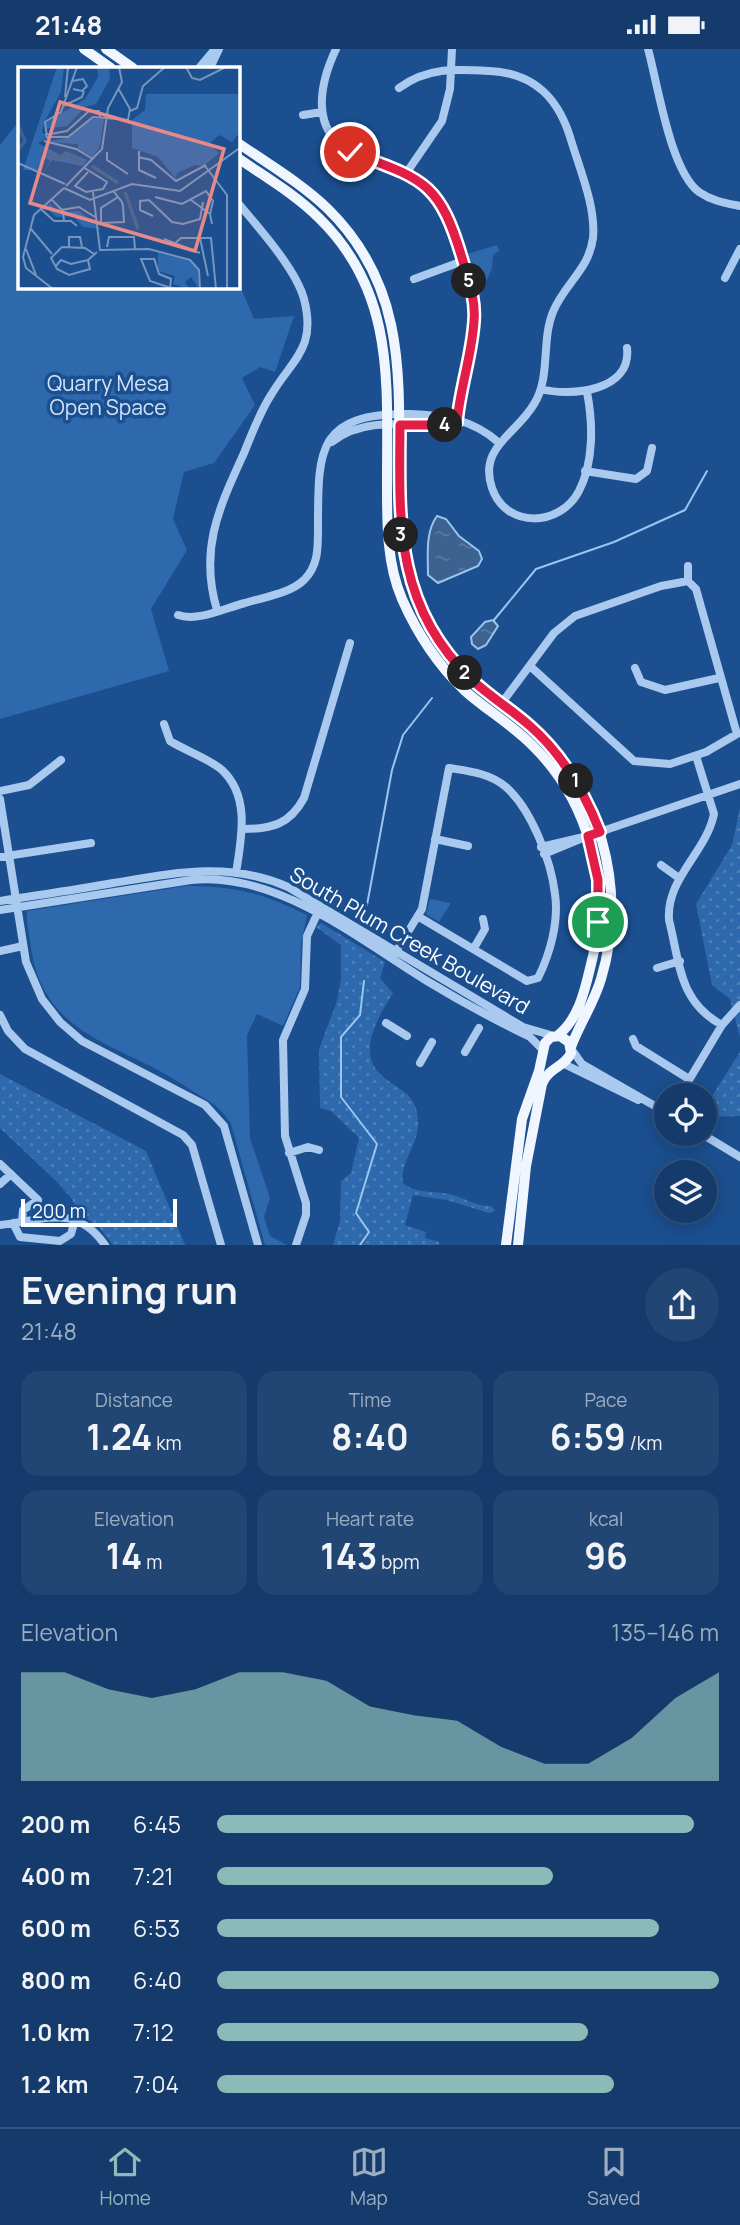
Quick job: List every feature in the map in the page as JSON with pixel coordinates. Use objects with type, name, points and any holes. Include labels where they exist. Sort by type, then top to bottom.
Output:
[{"type":"main road","points":[[84,49],[110,67]]},
{"type":"main road","points":[[106,49],[132,67]]},
{"type":"main road","points":[[240,144],[316,199],[342,224],[362,251],[381,288],[394,328],[399,366],[401,534],[413,590],[427,621],[446,652],[473,681],[529,725],[561,759],[579,786],[600,832],[611,893],[608,949],[597,991],[569,1058],[546,1074],[542,1084],[526,1165],[518,1245]]},
{"type":"main road","points":[[240,159],[319,218],[358,269],[382,331],[387,367],[389,543],[397,586],[410,616],[429,649],[454,679],[521,735],[546,760],[568,792],[588,836],[599,893],[597,937],[575,1019],[546,1041],[519,1132],[506,1245]]},
{"type":"main road","points":[[556,1036],[565,1038],[572,1049]]},
{"type":"main road","points":[[543,1051],[549,1062],[561,1064]]},
{"type":"street","points":[[200,67],[217,49]]},
{"type":"street","points":[[210,67],[217,49]]},
{"type":"street","points":[[336,49],[320,89],[322,112],[332,134],[350,152],[407,172],[428,186],[446,209],[463,261],[475,310],[457,422]]},
{"type":"street","points":[[407,172],[442,121],[450,89],[452,49]]},
{"type":"street","points":[[648,49],[674,146],[688,181],[715,201],[740,206]]},
{"type":"street","points":[[399,89],[426,72],[506,71],[519,75],[541,87],[559,107],[579,166],[593,236],[589,258],[554,309],[548,325],[541,389],[528,413],[498,442],[491,456],[490,482],[500,503],[519,516],[539,519],[561,512],[580,488],[592,425],[587,392]]},
{"type":"street","points":[[303,115],[322,112]]},
{"type":"street","points":[[217,610],[209,566],[216,517],[270,396],[300,355],[307,321],[298,283],[240,206]]},
{"type":"street","points":[[725,278],[740,249]]},
{"type":"street","points":[[414,279],[463,261]]},
{"type":"street","points":[[541,389],[558,394],[587,392],[613,378],[623,368],[629,358],[627,348]]},
{"type":"street","points":[[178,615],[189,618],[290,589],[310,573],[317,551],[319,467],[335,433],[350,421],[387,414],[400,420],[447,425],[457,422],[478,428],[498,442]]},
{"type":"street","points":[[327,447],[358,428],[387,425],[400,420]]},
{"type":"street","points":[[585,471],[636,479],[643,477],[652,448]]},
{"type":"street","points":[[530,666],[634,761],[670,764],[696,756],[737,734],[737,725],[719,678],[696,589],[688,581],[688,566]]},
{"type":"street","points":[[501,704],[554,633],[575,616],[662,586],[688,581]]},
{"type":"street","points":[[244,829],[276,826],[296,812],[304,798],[351,643]]},
{"type":"street","points":[[635,668],[641,682],[665,690],[719,678]]},
{"type":"street","points":[[164,724],[170,741],[221,769],[235,789],[244,829],[236,875]]},
{"type":"street","points":[[696,756],[714,814],[712,826],[679,878],[668,910],[689,998],[708,1017],[722,1025]]},
{"type":"street","points":[[0,790],[29,785],[61,760]]},
{"type":"street","points":[[629,771],[634,761]]},
{"type":"street","points":[[395,954],[419,917],[449,768],[477,773],[505,785],[535,827],[555,894],[548,957],[538,978],[527,981],[419,917]]},
{"type":"street","points":[[542,851],[740,784]]},
{"type":"street","points":[[0,799],[4,856],[17,903],[23,946],[37,990],[53,1015],[70,1032],[92,1047],[205,1105],[220,1119],[258,1245]]},
{"type":"street","points":[[435,839],[468,846]]},
{"type":"street","points":[[4,856],[91,843]]},
{"type":"street","points":[[662,865],[679,878]]},
{"type":"street","name":"South Plum Creek Boulevard","points":[[0,910],[17,903],[190,871],[276,882],[318,911],[523,1027],[556,1036]]},
{"type":"street","name":"South Plum Creek Boulevard","points":[[0,901],[17,903]]},
{"type":"street","points":[[296,1245],[306,1215],[306,1203],[285,1136],[283,1041],[305,989],[307,936],[318,911]]},
{"type":"street","points":[[474,948],[485,929],[483,919]]},
{"type":"street","points":[[0,951],[23,946]]},
{"type":"street","name":"South Plum Creek Boulevard","points":[[395,954],[530,1037],[543,1051]]},
{"type":"street","points":[[657,968],[680,961]]},
{"type":"street","points":[[687,1083],[722,1025],[740,1005]]},
{"type":"street","points":[[0,1015],[8,1031],[25,1049],[183,1135],[192,1145],[221,1245]]},
{"type":"street","points":[[387,1023],[407,1036]]},
{"type":"street","points":[[466,1052],[479,1028]]},
{"type":"street","points":[[633,1039],[636,1046],[689,1079]]},
{"type":"street","points":[[421,1063],[432,1042]]},
{"type":"street","points":[[572,1049],[582,1064],[654,1106]]},
{"type":"street","points":[[561,1064],[654,1107]]},
{"type":"street","points":[[717,1143],[740,1157]]},
{"type":"street","points":[[289,1153],[309,1147],[318,1150]]},
{"type":"street","points":[[0,1164],[38,1200],[23,1210],[18,1222],[20,1237],[60,1241],[71,1234],[75,1220]]},
{"type":"street","points":[[0,1184],[11,1174]]},
{"type":"street","points":[[0,1225],[50,1216],[75,1220],[88,1227],[104,1245]]},
{"type":"green space","name":"Quarry Mesa Open Space","points":[[18,122],[18,289],[240,289],[240,286],[254,319],[294,316],[275,372],[260,367],[242,378],[255,405],[214,463],[184,472],[173,519],[187,550],[151,609],[169,671],[0,719],[0,145]]},
{"type":"green space","points":[[497,245],[499,251],[493,255],[492,268],[480,296],[467,254]]},
{"type":"green space","points":[[740,808],[740,1037],[730,999],[712,985],[696,904],[732,845]]},
{"type":"green space","points":[[186,886],[219,887],[248,892],[307,915],[301,944],[300,987],[283,1026],[257,1014],[247,1035],[250,1138],[270,1198],[264,1217],[270,1236],[287,1245],[265,1245],[231,1124],[221,1110],[158,1070],[88,1034],[68,1019],[51,1001],[39,978],[31,948],[27,911]]},
{"type":"green space","points":[[430,899],[451,903],[439,922],[426,914]]},
{"type":"green space","points":[[321,923],[385,962],[380,978],[393,993],[377,1021],[370,1043],[370,1054],[379,1073],[410,1097],[417,1111],[418,1129],[404,1168],[403,1183],[414,1189],[447,1194],[492,1206],[495,1211],[489,1213],[447,1200],[413,1195],[405,1225],[426,1232],[425,1238],[439,1242],[439,1245],[333,1245],[340,1221],[341,1181],[351,1173],[359,1138],[331,1111],[320,1108],[319,1049],[337,1001],[341,979],[341,945],[316,927]]},
{"type":"green space","points":[[740,1052],[740,1116],[717,1117],[717,1088]]},
{"type":"green space","points":[[0,1074],[146,1151],[185,1245],[113,1245],[98,1226],[79,1214],[72,1199],[56,1181],[0,1128]]},
{"type":"water","points":[[437,516],[446,519],[459,536],[479,551],[482,559],[478,566],[438,583],[428,575],[429,537]]},
{"type":"water","points":[[493,620],[498,626],[486,645],[478,649],[472,644],[471,637],[485,622]]},
{"type":"waterway","points":[[494,620],[536,569],[614,542],[685,510],[707,471]]},
{"type":"waterway","points":[[367,905],[392,770],[403,735],[432,698]]},
{"type":"waterway","points":[[360,1245],[369,1232],[356,1213],[377,1144],[341,1097],[341,1037],[360,1015],[364,981]]},
{"type":"route","points":[[350,152],[407,172],[428,186],[439,198],[452,223],[473,296],[474,324],[457,422],[452,425],[400,425],[399,511],[403,556],[421,610],[439,642],[473,681],[529,725],[550,746],[570,771],[587,801],[600,832],[588,836],[598,880],[598,922]]}]
